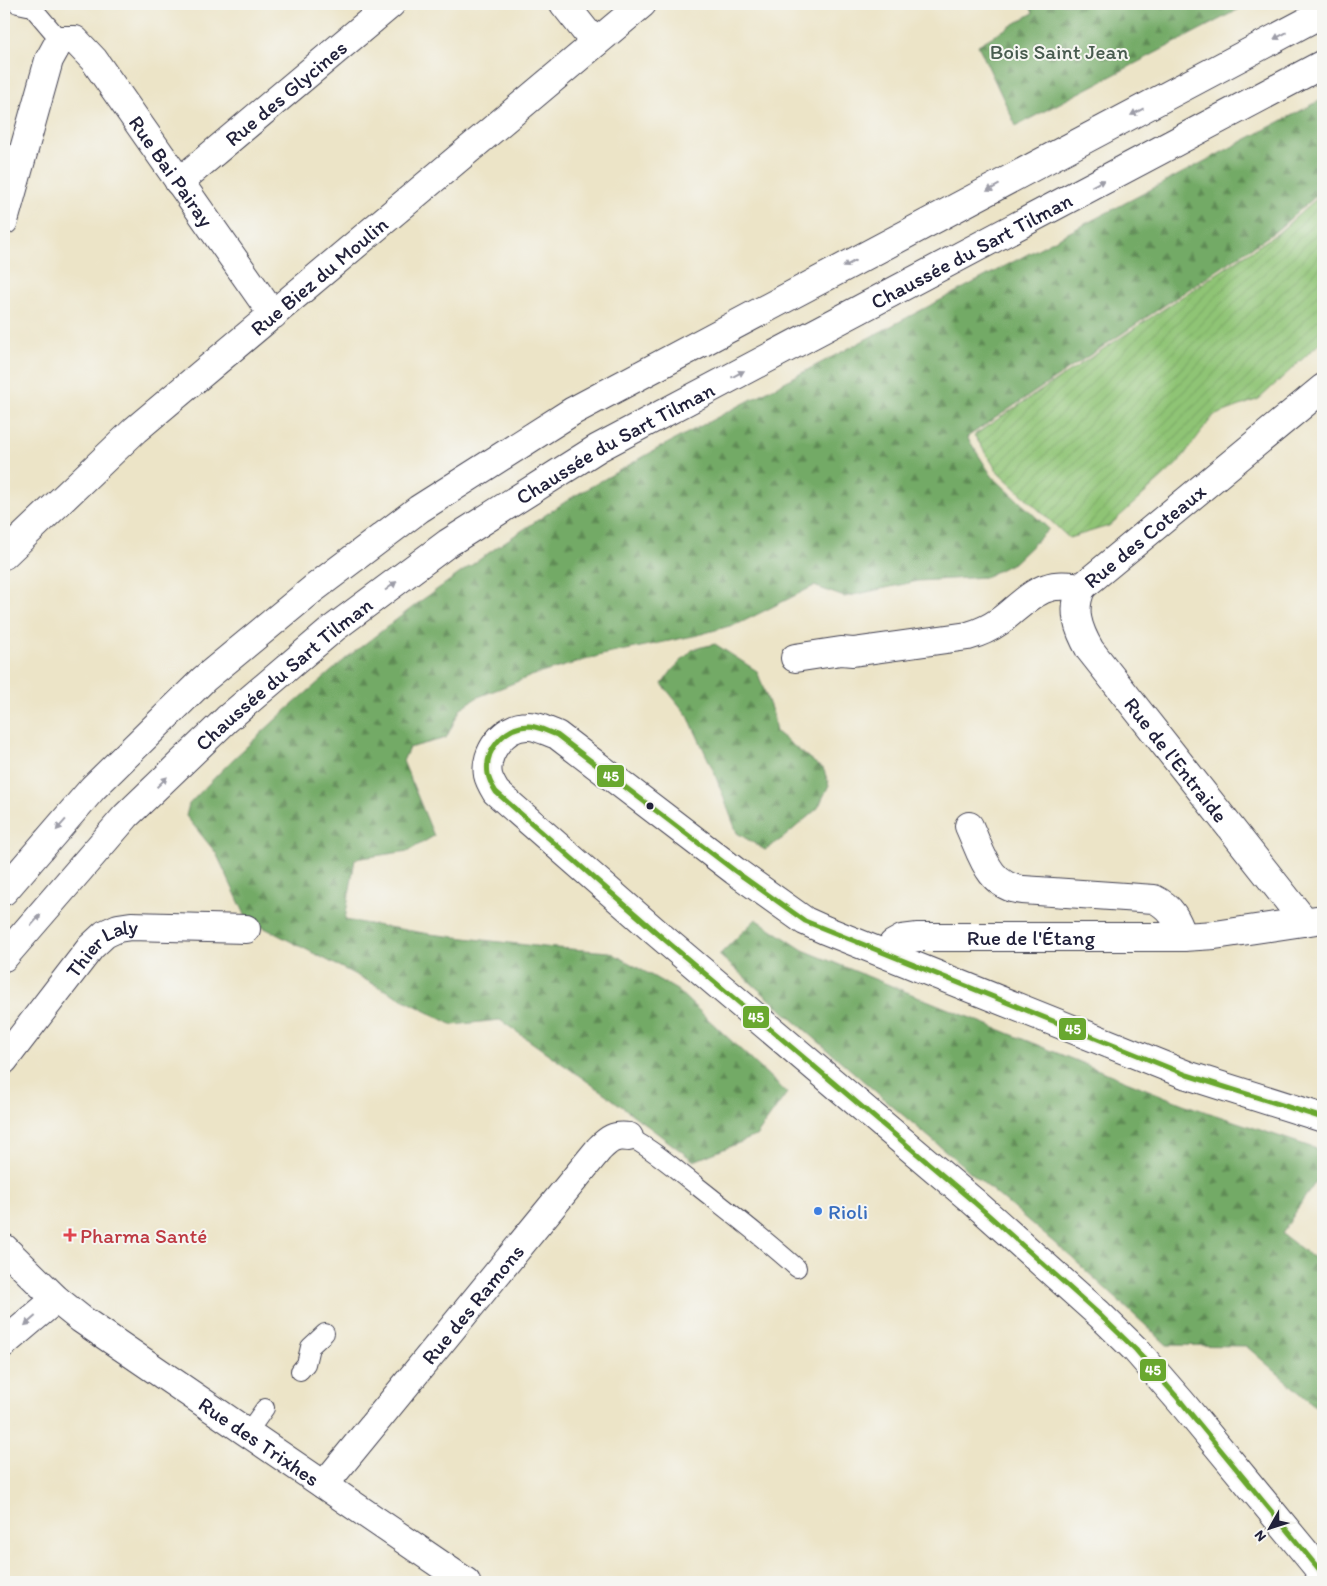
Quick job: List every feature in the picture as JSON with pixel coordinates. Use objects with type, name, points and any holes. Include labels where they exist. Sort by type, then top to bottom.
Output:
[{"type":"main road","name":"Rue des Glycines","points":[[179,182],[391,4]]},
{"type":"main road","points":[[564,4],[595,43]]},
{"type":"main road","name":"Rue Biez du Moulin","points":[[4,555],[135,430],[642,4]]},
{"type":"main road","name":"Chaussée du Sart Tilman","points":[[4,891],[93,788],[204,679],[313,589],[419,509],[573,410],[1323,13]]},
{"type":"main road","name":"Rue Bai Pairay","points":[[60,40],[75,40],[94,60],[273,315]]},
{"type":"main road","points":[[4,221],[49,60],[60,40]]},
{"type":"main road","name":"Chaussée du Sart Tilman","points":[[4,957],[126,816],[227,719],[334,628],[448,543],[607,444],[1323,64]]},
{"type":"main road","name":"Rue des Coteaux","points":[[795,658],[968,636],[999,622],[1025,601],[1047,588],[1082,586],[1323,388]]},
{"type":"main road","name":"Rue de l'Entraide","points":[[1082,586],[1076,608],[1077,623],[1090,650],[1314,920]]},
{"type":"main road","points":[[1323,1118],[1187,1075],[805,921],[556,735],[528,725],[512,729],[498,741],[489,756],[488,774],[496,792],[665,939],[974,1202],[1099,1314],[1136,1350],[1182,1402],[1323,1574]]},
{"type":"main road","name":"Rue de l'Étang","points":[[969,826],[988,868],[999,882],[1006,887],[1023,890],[1154,898],[1169,908],[1183,936]]},
{"type":"main road","name":"Rue de l'Étang","points":[[888,955],[893,944],[902,940],[918,938],[1215,935],[1314,920]]},
{"type":"main road","name":"Thier Laly","points":[[4,1060],[78,964],[105,934],[118,928],[131,926],[246,929]]},
{"type":"main road","name":"Rue des Ramons","points":[[324,1485],[599,1149],[609,1139],[618,1136],[629,1138]]},
{"type":"main road","points":[[4,1248],[56,1299],[4,1343]]},
{"type":"main road","name":"Rue des Trixhes","points":[[56,1299],[81,1319],[466,1582]]},
{"type":"lane","points":[[4,5],[13,4]]},
{"type":"lane","points":[[18,4],[32,7],[60,40]]},
{"type":"lane","points":[[629,1138],[653,1152],[689,1179],[759,1234],[797,1268]]},
{"type":"lane","points":[[300,1371],[306,1364],[310,1347],[325,1333]]},
{"type":"lane","points":[[248,1432],[265,1408]]},
{"type":"green space","name":"Bois Saint Jean","points":[[1029,4],[1249,4],[1016,126],[978,45],[1033,13]]},
{"type":"green space","points":[[1323,99],[1323,190],[1276,231],[967,437],[992,476],[1049,529],[1015,562],[985,577],[918,581],[844,597],[814,586],[740,623],[698,635],[602,655],[534,675],[478,697],[461,708],[446,738],[409,748],[403,761],[434,836],[408,851],[355,859],[345,920],[430,934],[544,947],[610,952],[677,990],[787,1093],[756,1136],[694,1161],[608,1096],[500,1020],[453,1025],[247,919],[216,853],[186,816],[189,804],[229,763],[284,712],[349,656],[422,600],[571,498],[657,449]]},
{"type":"green space","points":[[1323,193],[1323,340],[1259,399],[1213,416],[1178,463],[1109,526],[1069,538],[998,472],[974,435],[1278,233]]},
{"type":"green space","points":[[715,644],[757,671],[773,714],[776,732],[824,770],[829,785],[818,808],[783,838],[765,850],[737,833],[714,772],[688,716],[662,684],[673,669],[693,649]]},
{"type":"green space","points":[[756,919],[803,950],[1183,1104],[1323,1151],[1323,1172],[1282,1234],[1323,1265],[1323,1413],[1246,1346],[1167,1345],[1071,1257],[891,1105],[719,955]]},
{"type":"transit line","name":"45","points":[[1323,1118],[1187,1075],[805,921],[735,871],[557,735],[535,727],[519,727],[504,736],[489,757],[488,774],[496,792],[657,933],[974,1202],[1099,1314],[1136,1350],[1323,1574]]},
{"type":"place","name":"Rioli","points":[[818,1211]]},
{"type":"place","name":"Pharma Santé","points":[[70,1235]]}]
